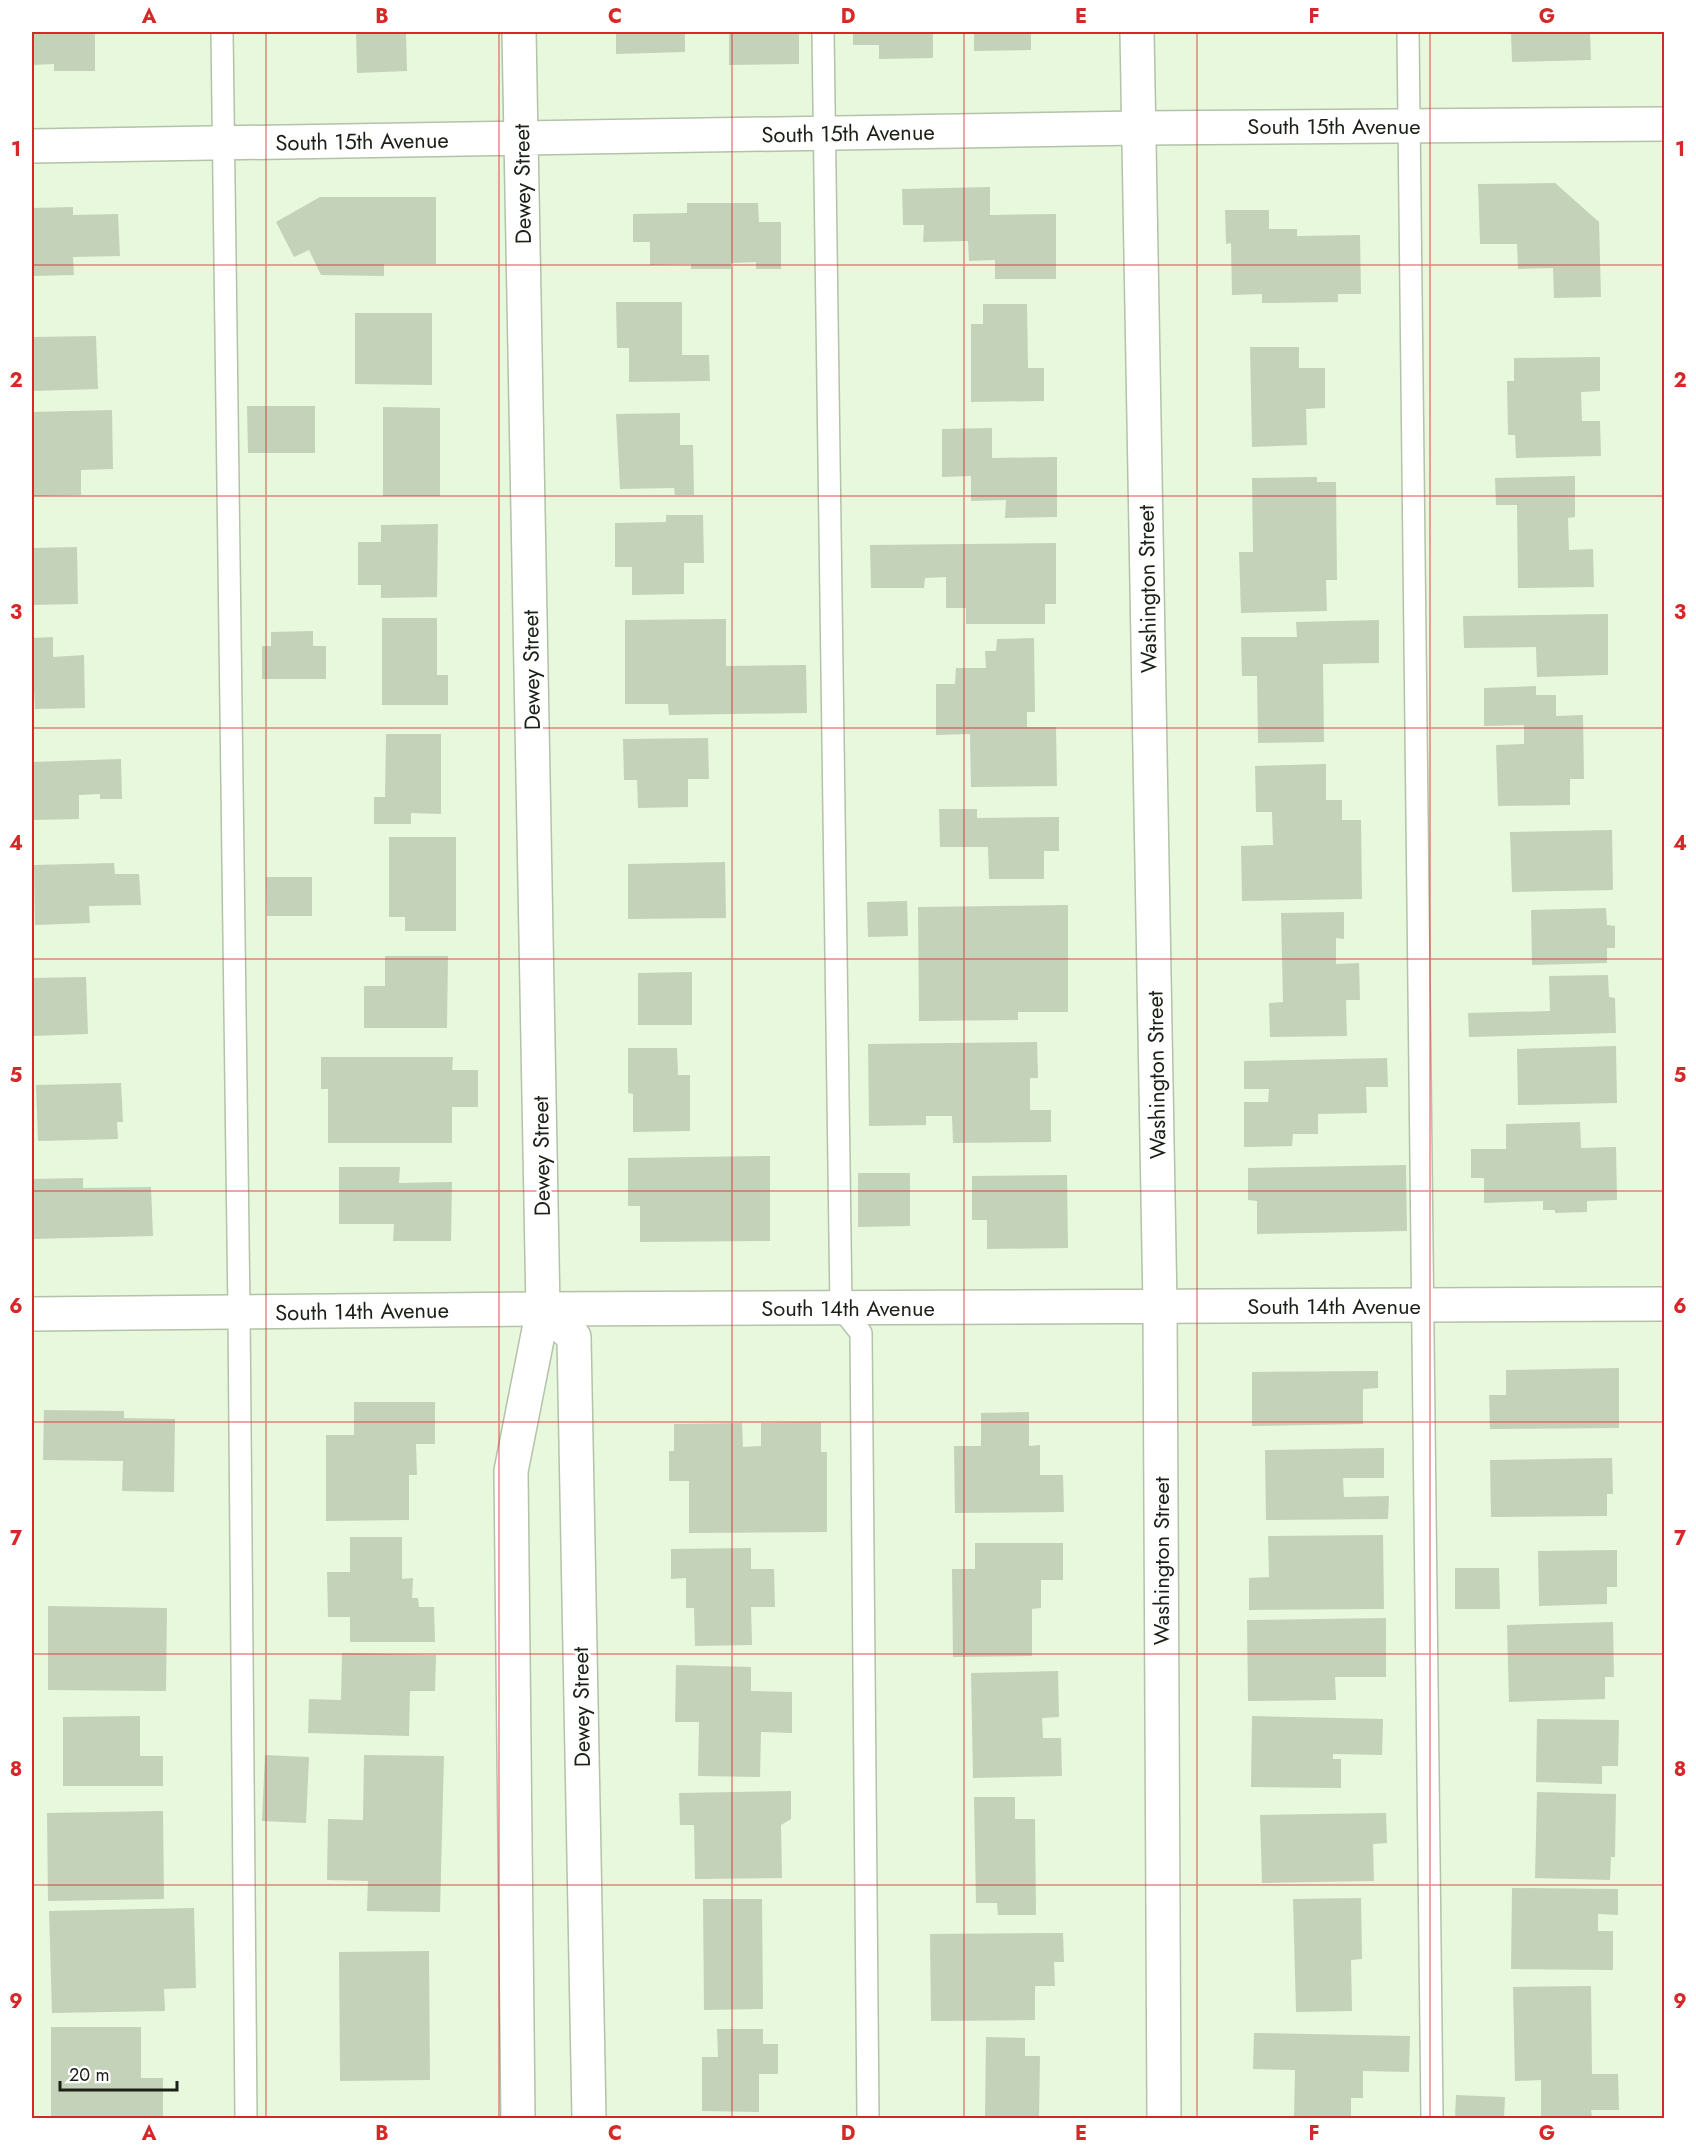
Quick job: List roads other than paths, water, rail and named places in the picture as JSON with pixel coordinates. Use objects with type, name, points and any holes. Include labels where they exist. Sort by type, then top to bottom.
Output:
[{"type":"street","name":"Dewey Street","points":[[518,2118],[511,1471],[543,1309],[519,32]]},
{"type":"street","name":"Washington Street","points":[[1137,32],[1160,1307],[1164,2118]]},
{"type":"street","name":"South 15th Avenue","points":[[32,146],[1139,128],[1665,124]]},
{"type":"street","name":"South 14th Avenue","points":[[32,1314],[543,1309],[1665,1304]]},
{"type":"street","name":"Dewey Street","points":[[543,1309],[574,1336],[589,2118]]},
{"type":"lane","points":[[222,32],[239,1312],[246,2118]]},
{"type":"lane","points":[[823,32],[842,1308],[861,1333],[868,2118]]},
{"type":"lane","points":[[1408,32],[1432,2118]]}]
